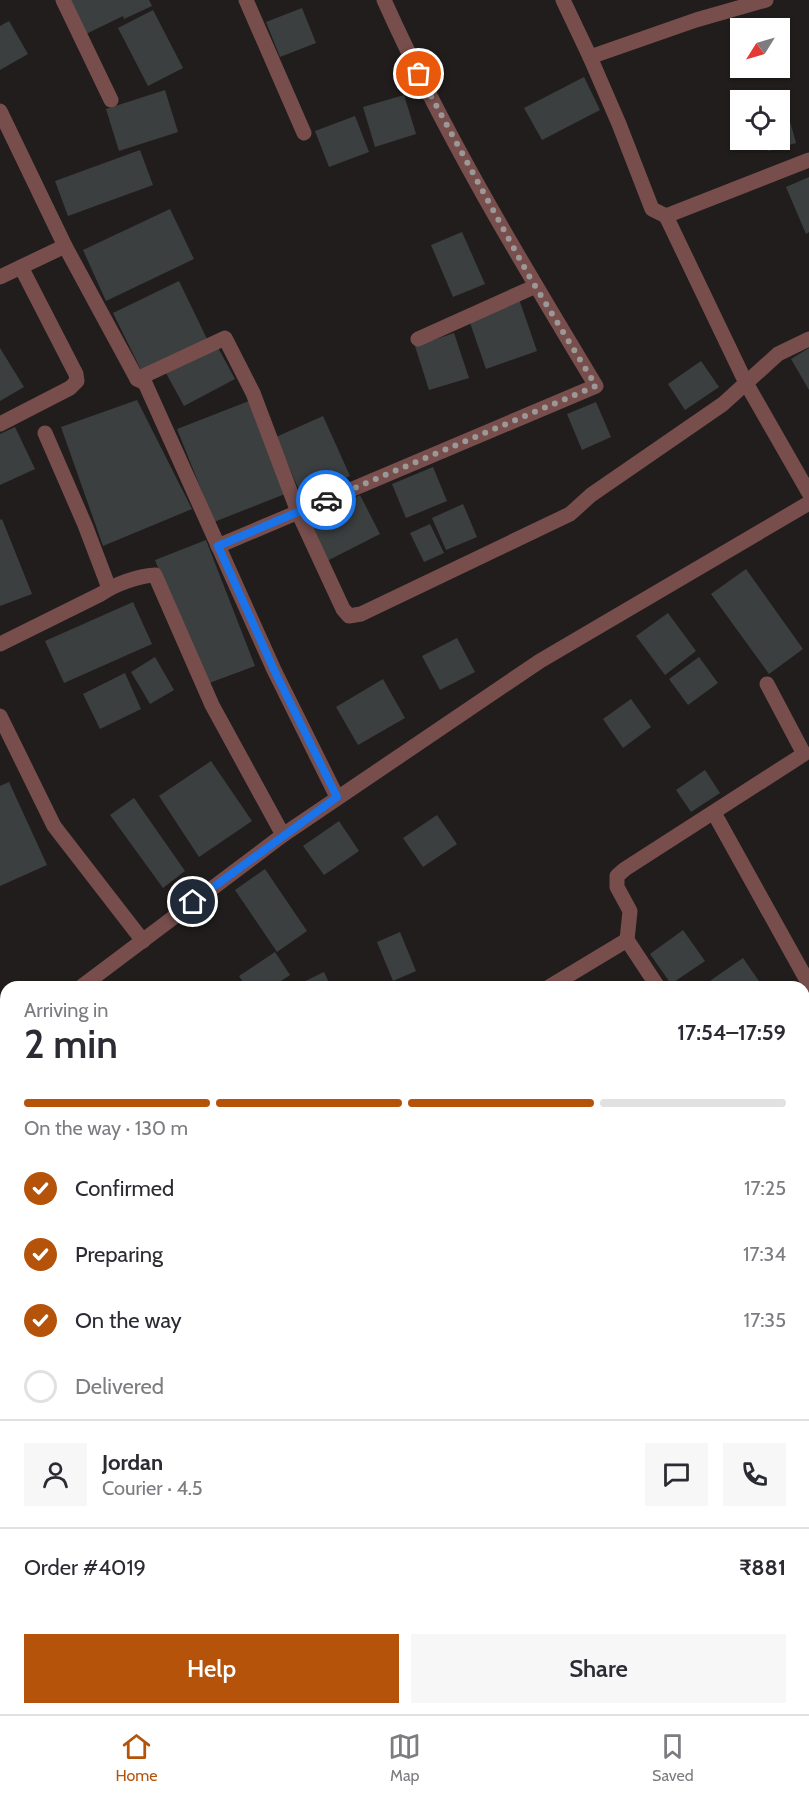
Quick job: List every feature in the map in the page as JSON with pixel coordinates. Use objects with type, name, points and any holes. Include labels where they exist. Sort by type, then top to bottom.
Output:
[{"type":"street","points":[[63,0],[111,100]]},
{"type":"street","points":[[246,0],[304,133]]},
{"type":"street","points":[[218,546],[596,386],[450,134],[410,57],[384,0]]},
{"type":"street","points":[[563,0],[619,124],[652,209],[666,216],[746,383],[809,493]]},
{"type":"street","points":[[590,57],[696,20],[766,0]]},
{"type":"street","points":[[0,111],[65,246],[137,379],[145,383],[274,670],[337,797]]},
{"type":"street","points":[[666,216],[809,160]]},
{"type":"street","points":[[0,277],[65,246]]},
{"type":"street","points":[[0,424],[70,388],[77,381],[76,374],[21,267]]},
{"type":"street","points":[[418,339],[536,286]]},
{"type":"street","points":[[137,379],[225,338],[253,393],[298,512],[343,609],[349,616],[361,614],[570,514],[591,495],[723,404],[778,354],[809,339]]},
{"type":"street","points":[[45,434],[85,525],[109,588]]},
{"type":"street","points":[[89,981],[283,835],[540,661],[809,503]]},
{"type":"street","points":[[0,644],[109,588],[147,575],[155,575],[212,705],[283,835]]},
{"type":"street","points":[[654,981],[627,940],[630,911],[617,887],[617,876],[714,813],[807,757],[767,684]]},
{"type":"street","points":[[0,716],[54,826],[143,941]]},
{"type":"street","points":[[714,813],[807,981]]},
{"type":"street","points":[[559,981],[627,940]]},
{"type":"building","points":[[69,0],[149,0],[152,6],[124,19],[123,16],[86,34]]},
{"type":"building","points":[[302,8],[316,43],[280,57],[266,22]]},
{"type":"building","points":[[153,10],[183,68],[148,86],[118,28]]},
{"type":"building","points":[[9,21],[28,54],[0,70],[0,26]]},
{"type":"building","points":[[584,77],[600,110],[542,140],[524,108]]},
{"type":"building","points":[[165,90],[178,132],[119,151],[106,109]]},
{"type":"building","points":[[404,95],[416,134],[375,147],[363,107]]},
{"type":"building","points":[[355,116],[369,152],[329,167],[315,131]]},
{"type":"building","points":[[790,121],[796,143],[790,145]]},
{"type":"building","points":[[140,150],[153,185],[68,216],[55,181]]},
{"type":"building","points":[[809,177],[809,232],[806,234],[786,187]]},
{"type":"building","points":[[170,209],[194,259],[106,301],[83,250]]},
{"type":"building","points":[[462,232],[485,284],[453,297],[431,245]]},
{"type":"building","points":[[179,281],[208,341],[142,372],[113,313]]},
{"type":"building","points":[[519,299],[537,351],[486,369],[468,317]]},
{"type":"building","points":[[454,333],[469,378],[429,390],[415,346]]},
{"type":"building","points":[[216,344],[235,379],[184,406],[165,371]]},
{"type":"building","points":[[0,348],[24,387],[0,401]]},
{"type":"building","points":[[809,348],[809,390],[791,359]]},
{"type":"building","points":[[701,361],[719,387],[685,410],[668,384]]},
{"type":"building","points":[[137,400],[192,509],[103,546],[61,427]]},
{"type":"building","points":[[249,401],[285,494],[214,522],[177,429]]},
{"type":"building","points":[[596,402],[611,437],[582,450],[567,414]]},
{"type":"building","points":[[323,416],[350,476],[302,497],[276,437]]},
{"type":"building","points":[[15,427],[35,469],[0,485],[0,434]]},
{"type":"building","points":[[433,467],[447,501],[406,518],[392,484]]},
{"type":"building","points":[[360,495],[380,534],[325,562],[305,524]]},
{"type":"building","points":[[463,504],[477,537],[446,550],[432,518]]},
{"type":"building","points":[[2,519],[32,594],[0,606],[0,520]]},
{"type":"building","points":[[430,524],[444,553],[424,562],[410,533]]},
{"type":"building","points":[[206,540],[255,666],[204,685],[155,560]]},
{"type":"building","points":[[746,569],[803,649],[769,674],[711,594]]},
{"type":"building","points":[[133,602],[152,644],[64,683],[45,641]]},
{"type":"building","points":[[668,613],[696,651],[665,675],[636,636]]},
{"type":"building","points":[[457,638],[475,672],[440,690],[422,656]]},
{"type":"building","points":[[155,657],[174,690],[150,704],[131,672]]},
{"type":"building","points":[[699,657],[718,683],[688,705],[669,679]]},
{"type":"building","points":[[125,673],[141,709],[100,729],[83,694]]},
{"type":"building","points":[[383,679],[405,718],[358,745],[336,707]]},
{"type":"building","points":[[631,699],[651,727],[623,748],[603,719]]},
{"type":"building","points":[[211,761],[252,821],[199,857],[159,796]]},
{"type":"building","points":[[705,770],[720,793],[691,812],[676,790]]},
{"type":"building","points":[[9,782],[47,865],[0,886],[0,786]]},
{"type":"building","points":[[134,798],[185,871],[163,888],[110,815]]},
{"type":"building","points":[[437,815],[457,844],[423,867],[403,838]]},
{"type":"building","points":[[339,821],[359,851],[324,875],[303,846]]},
{"type":"building","points":[[265,869],[307,931],[277,952],[235,890]]},
{"type":"building","points":[[683,930],[705,961],[675,981],[669,981],[650,954]]},
{"type":"building","points":[[400,932],[416,971],[393,981],[377,942]]},
{"type":"building","points":[[275,952],[290,975],[281,981],[242,981],[239,976]]},
{"type":"building","points":[[743,958],[759,981],[710,981]]},
{"type":"building","points":[[324,972],[328,981],[305,981]]},
{"type":"way so far","points":[[326,500],[468,442],[596,386],[529,276],[455,144],[419,74]]},
{"type":"route","points":[[193,902],[337,797],[274,670],[218,546],[326,500]]}]
